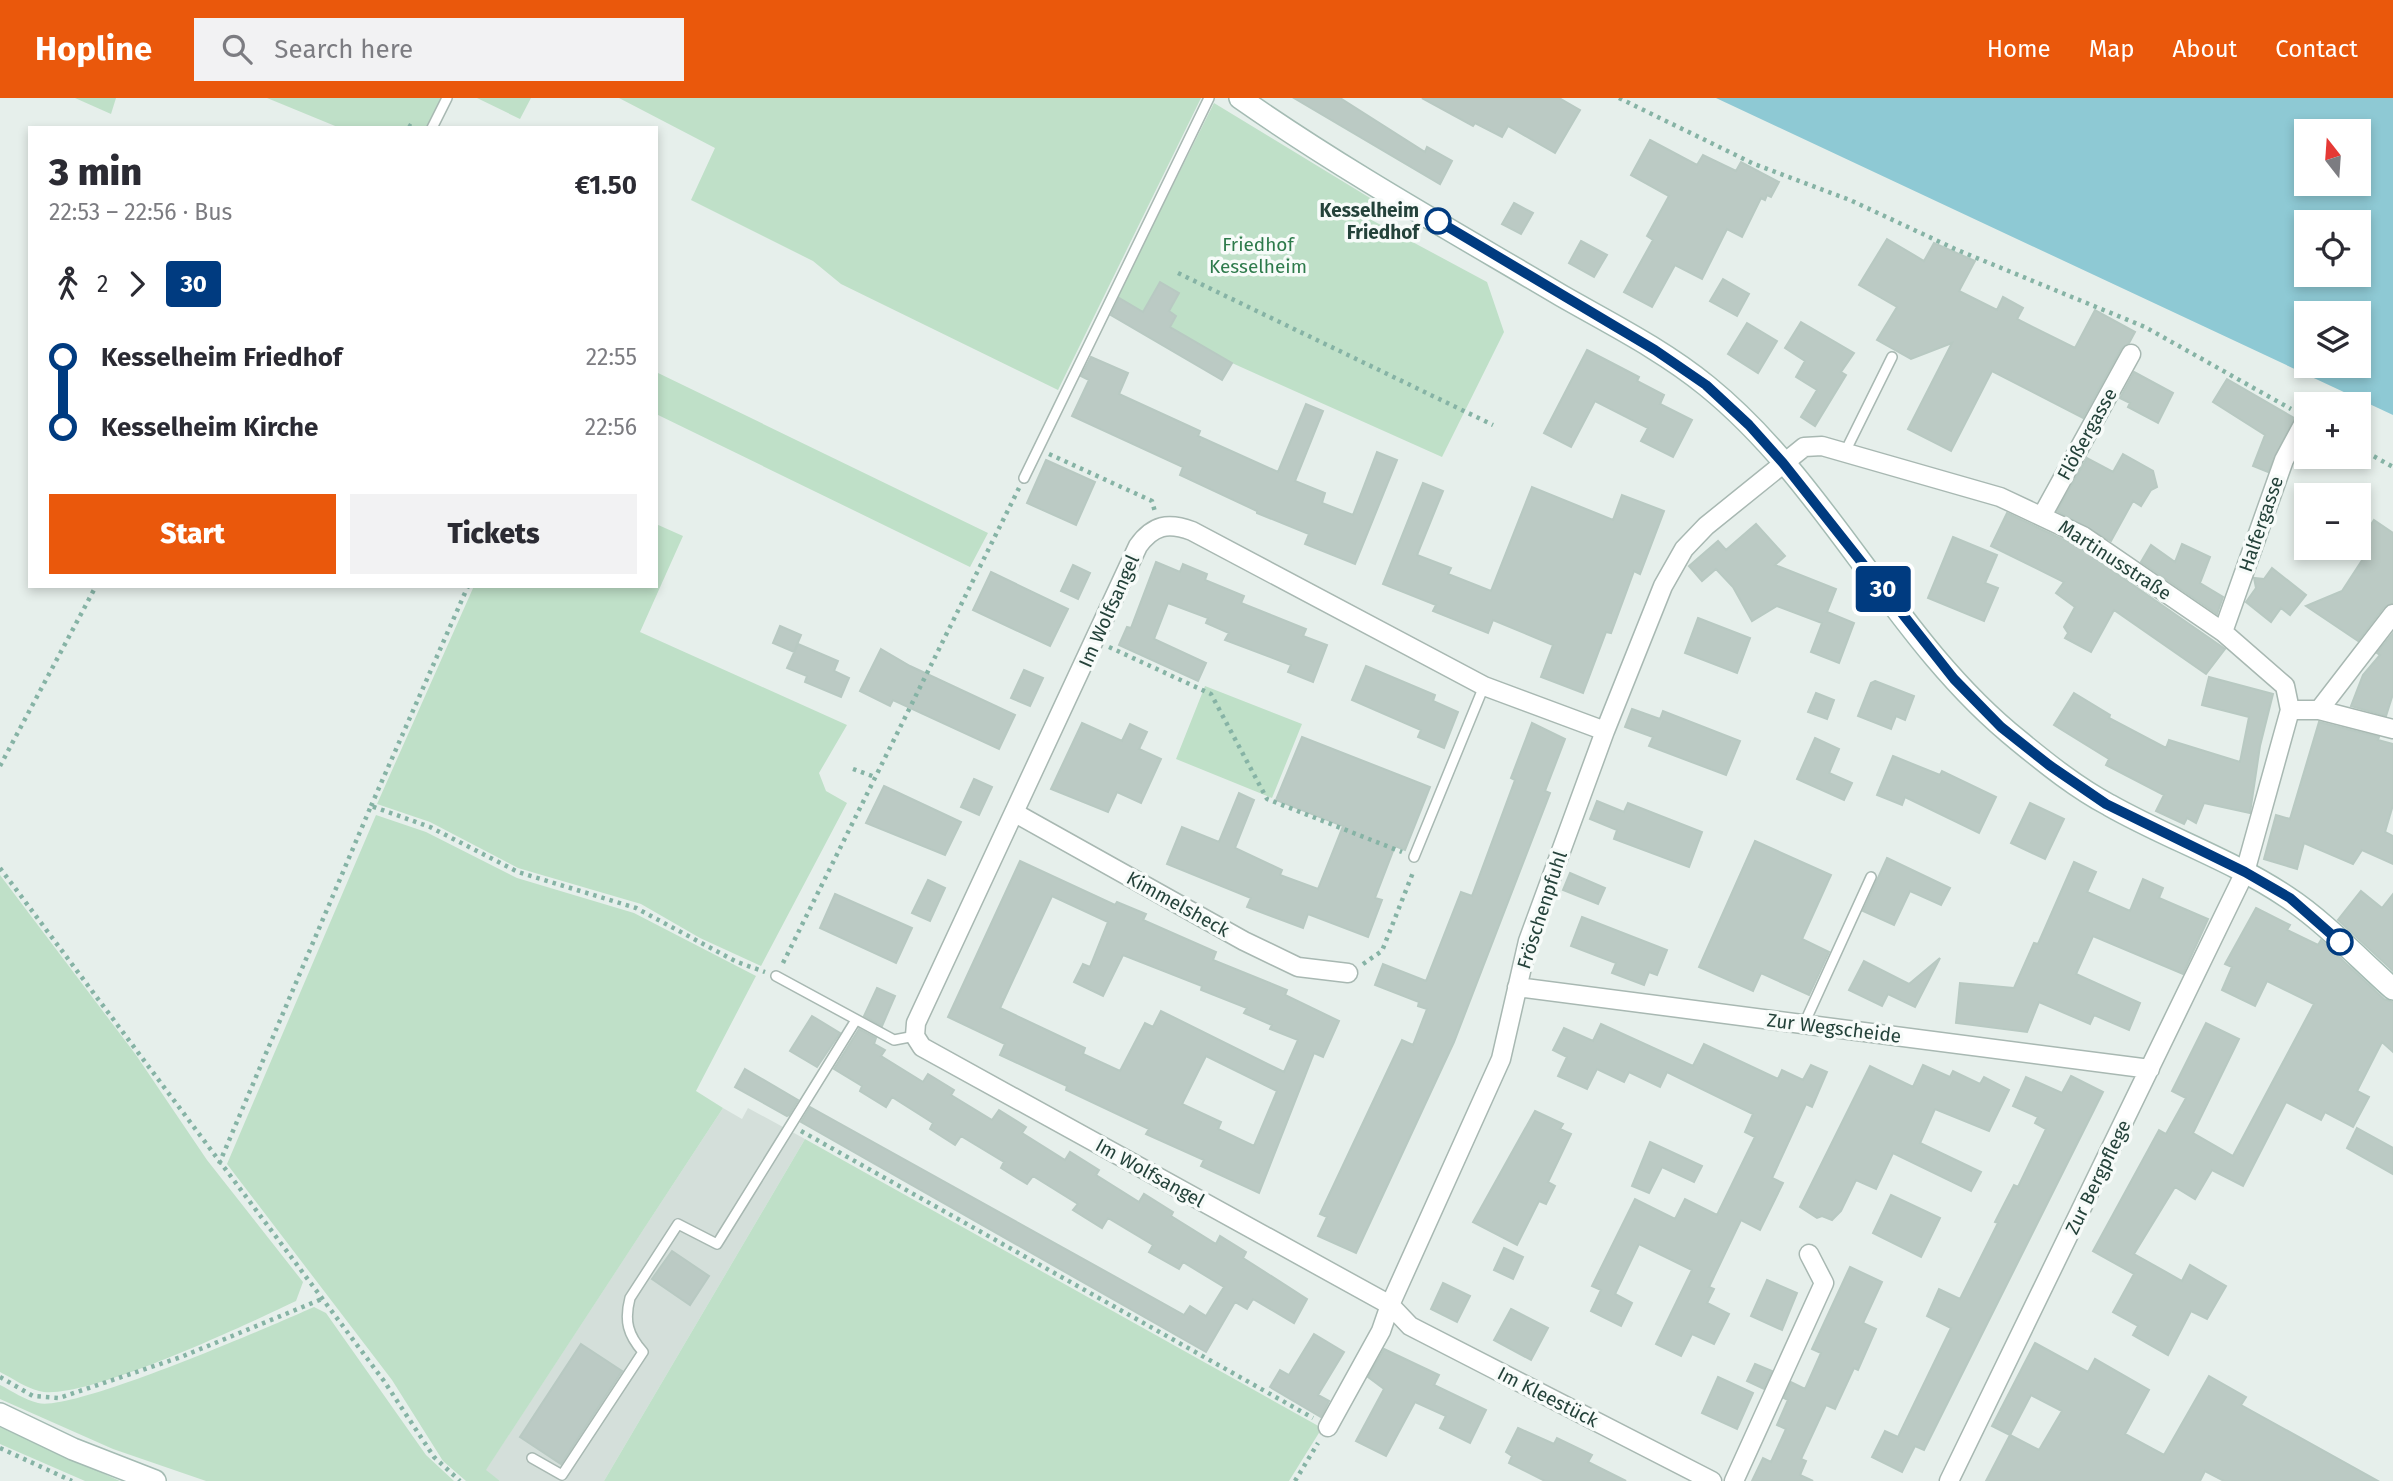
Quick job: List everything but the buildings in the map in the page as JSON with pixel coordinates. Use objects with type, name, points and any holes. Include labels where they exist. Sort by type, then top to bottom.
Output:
[{"type":"street","points":[[1240,98],[1411,205],[1655,350],[1706,385],[1749,425],[1783,463],[1954,679],[2001,727],[2049,765],[2106,804],[2245,872],[2290,898],[2393,989]]},
{"type":"street","name":"Flößergasse","points":[[2043,514],[2131,354]]},
{"type":"street","name":"Halfergasse","points":[[2223,632],[2284,460],[2294,441]]},
{"type":"street","name":"Martinusstraße","points":[[1783,463],[1804,447],[1822,446],[2000,497],[2043,514],[2112,554],[2223,632],[2285,687],[2290,710]]},
{"type":"street","name":"Fröschenpfuhl","points":[[1328,1427],[1381,1331],[1390,1305],[1501,1059],[1528,941],[1605,731],[1663,586],[1684,549],[1706,526],[1783,463]]},
{"type":"street","points":[[1160,526],[1176,524],[1192,531],[1484,686],[1605,731]]},
{"type":"street","name":"Im Wolfsangel","points":[[1160,526],[1147,533],[1138,546],[916,1023],[915,1036],[922,1047],[1390,1305]]},
{"type":"street","points":[[2319,710],[2393,614]]},
{"type":"street","points":[[2290,710],[2319,710],[2393,729]]},
{"type":"street","name":"Zur Bergpflege","points":[[1949,1481],[2245,872],[2290,710]]},
{"type":"street","name":"Kimmelsheck","points":[[1015,813],[1244,941],[1298,967],[1348,973]]},
{"type":"street","name":"Zur Wegscheide","points":[[1517,988],[2150,1069]]},
{"type":"street","points":[[1734,1481],[1824,1283],[1808,1254]]},
{"type":"street","name":"Im Kleestück","points":[[1390,1305],[1410,1326],[1712,1481]]},
{"type":"street","points":[[0,1414],[73,1449],[155,1481]]},
{"type":"lane","points":[[433,126],[447,98]]},
{"type":"lane","points":[[1024,478],[1209,98]]},
{"type":"lane","points":[[1845,452],[1892,357]]},
{"type":"lane","points":[[1414,857],[1484,686]]},
{"type":"lane","points":[[1804,1024],[1871,877]]},
{"type":"lane","points":[[776,976],[894,1040],[915,1036]]},
{"type":"lane","points":[[533,1458],[562,1475],[642,1352],[628,1335],[627,1309],[631,1298],[677,1224],[717,1244],[856,1020]]},
{"type":"path","points":[[1619,98],[1754,164],[1850,200],[1955,249],[2145,327],[2267,393],[2294,411]]},
{"type":"path","points":[[1178,273],[1493,425]]},
{"type":"path","points":[[1039,449],[1152,501],[1160,526]]},
{"type":"path","points":[[2371,455],[2393,467]]},
{"type":"path","points":[[371,806],[430,827],[518,873],[636,908],[737,962],[776,976],[1024,478]]},
{"type":"path","points":[[0,766],[95,588]]},
{"type":"path","points":[[219,1164],[467,588]]},
{"type":"path","points":[[1096,641],[1211,694],[1267,799],[1414,857],[1415,867],[1382,951],[1348,973]]},
{"type":"path","points":[[853,769],[875,777]]},
{"type":"path","points":[[0,868],[384,1381],[434,1457],[460,1481]]},
{"type":"path","points":[[792,1126],[1328,1427],[1295,1481]]},
{"type":"path","points":[[0,1377],[33,1396],[69,1396],[180,1357],[322,1299]]},
{"type":"path","points":[[0,1448],[72,1481]]},
{"type":"shaded area","points":[[723,1108],[742,1119],[748,1108],[805,1139],[604,1481],[500,1481],[485,1471]]},
{"type":"green space","points":[[75,98],[116,98],[111,114]]},
{"type":"green space","points":[[267,98],[443,98],[428,126],[335,126]]},
{"type":"green space","points":[[477,98],[531,98],[520,119]]},
{"type":"green space","points":[[619,98],[1201,98],[1058,390],[841,284],[813,261],[691,200],[715,148]]},
{"type":"green space","name":"Friedhof Kesselheim","points":[[1214,103],[1375,201],[1366,217],[1487,282],[1504,332],[1442,457],[1232,363],[1117,297]]},
{"type":"green space","points":[[658,373],[988,533],[970,567],[658,415]]},
{"type":"green space","points":[[658,525],[683,536],[640,632],[847,725],[819,773],[826,791],[847,803],[761,966],[700,938],[641,904],[518,868],[430,822],[377,804],[473,588],[658,588]]},
{"type":"green space","points":[[1205,686],[1302,724],[1272,798],[1176,759]]},
{"type":"green space","points":[[376,815],[426,832],[517,878],[634,913],[756,976],[696,1091],[723,1108],[486,1470],[500,1481],[466,1481],[443,1461],[392,1380],[227,1164]]},
{"type":"green space","points":[[0,875],[136,1055],[207,1160],[303,1282],[296,1301],[242,1326],[127,1374],[60,1391],[34,1390],[0,1372]]},
{"type":"green space","points":[[805,1139],[1322,1428],[1289,1481],[604,1481]]},
{"type":"green space","points":[[314,1307],[326,1313],[426,1455],[454,1481],[206,1481],[113,1449],[0,1399],[0,1385],[38,1403],[58,1402],[90,1394],[173,1366]]},
{"type":"green space","points":[[0,1427],[120,1481],[85,1481],[0,1444]]},
{"type":"water","points":[[1716,98],[2393,98],[2393,415],[2371,405],[2371,392],[2344,392],[2314,378],[2371,378],[2371,301],[2294,301],[2294,369]]},
{"type":"bus line","name":"30","points":[[1438,221],[1655,350],[1706,385],[1749,425],[1783,463],[1954,679],[2001,727],[2049,765],[2106,804],[2245,872],[2290,898],[2340,942]]},
{"type":"place","name":"Kesselheim Friedhof","points":[[1438,221]]}]
